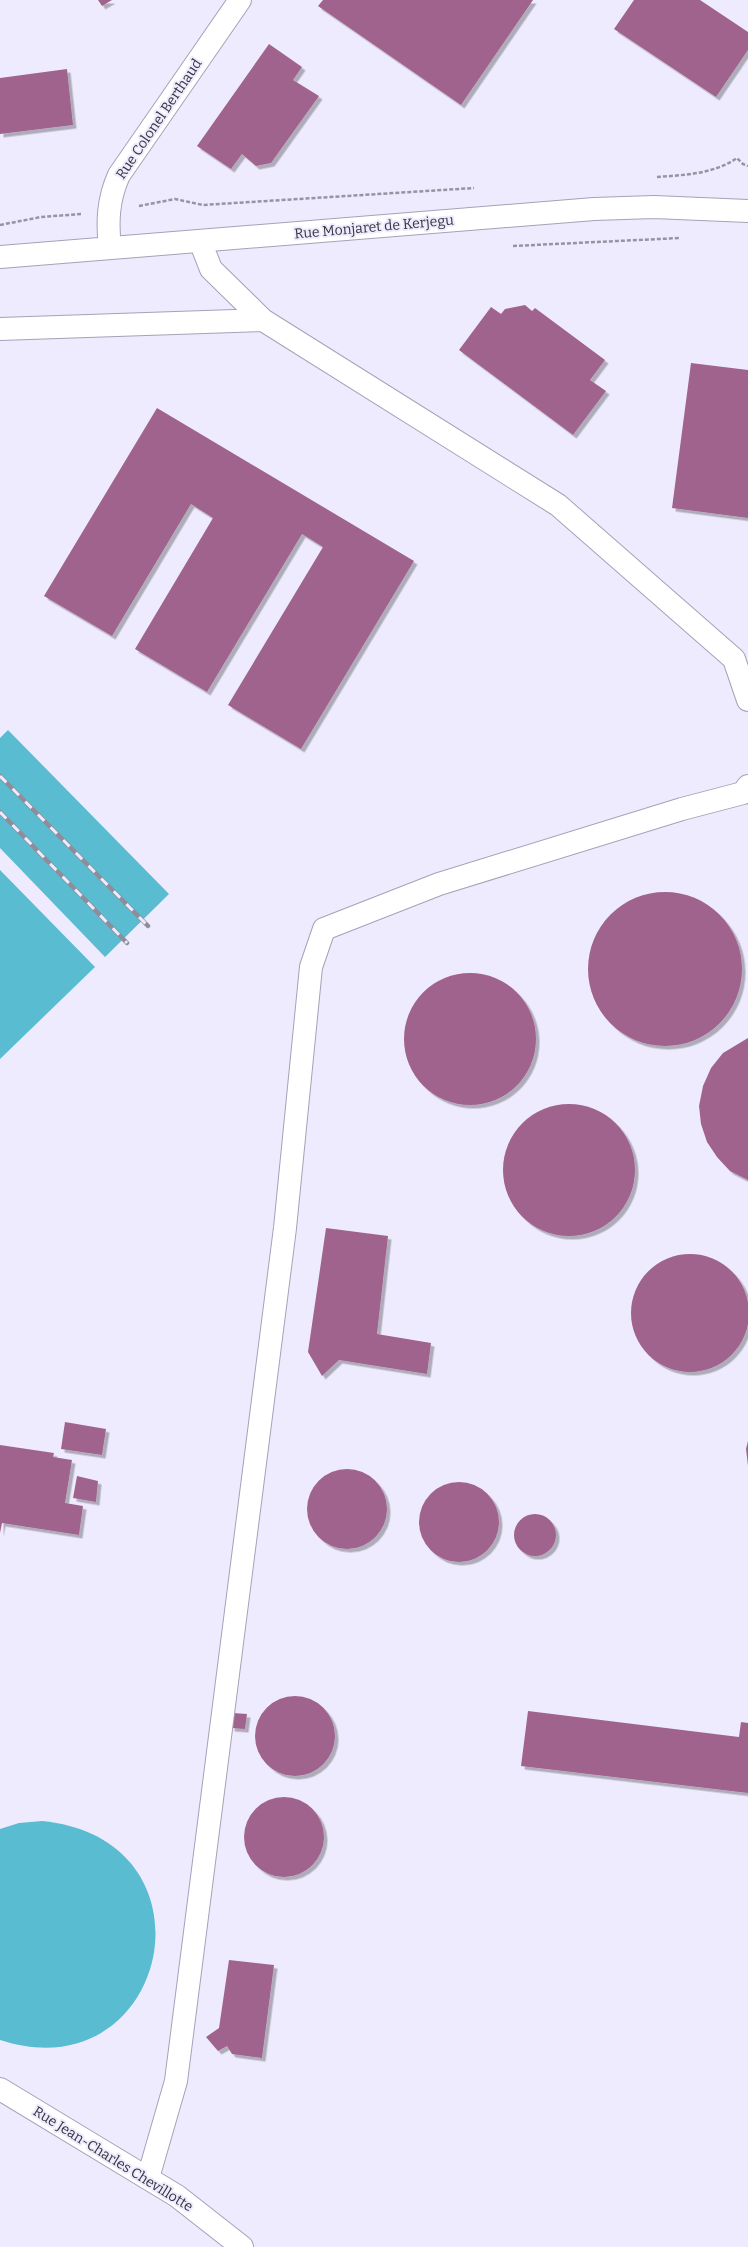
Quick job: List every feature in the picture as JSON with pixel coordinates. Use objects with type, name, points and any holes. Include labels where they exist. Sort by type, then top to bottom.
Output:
[{"type":"street","name":"Rue Colonel Berthaud","points":[[110,248],[108,212],[112,189],[126,162],[240,0]]},
{"type":"street","name":"Rue Monjaret de Kerjegu","points":[[0,258],[594,209],[676,207],[748,211]]},
{"type":"street","points":[[200,241],[211,269],[263,320],[558,505],[734,659],[748,700]]},
{"type":"street","points":[[0,329],[263,320]]},
{"type":"street","points":[[148,2178],[176,2081],[285,1228],[311,967],[324,929],[439,884],[682,809],[744,792],[748,786]]},
{"type":"street","name":"Rue Jean-Charles Chevillotte","points":[[0,2089],[177,2196],[242,2247]]},
{"type":"path","points":[[652,177],[691,174],[728,164],[737,158],[743,164],[748,166]]},
{"type":"path","points":[[0,224],[41,217],[108,212],[175,199],[203,205],[479,188]]},
{"type":"path","points":[[511,246],[686,238]]},
{"type":"water","points":[[8,730],[169,894],[105,957],[0,848],[0,738]]},
{"type":"water","points":[[0,870],[95,967],[0,1059]]},
{"type":"water","points":[[42,1821],[100,1838],[136,1871],[154,1913],[153,1958],[136,2000],[104,2032],[58,2047],[0,2040],[0,1829],[19,1823]]},
{"type":"building","points":[[98,0],[112,0],[102,6]]},
{"type":"building","points":[[323,0],[533,0],[461,105],[318,6]]},
{"type":"building","points":[[634,0],[700,0],[748,32],[748,50],[716,97],[614,29]]},
{"type":"building","points":[[269,44],[302,67],[293,80],[319,96],[271,163],[256,166],[242,154],[231,169],[197,146]]},
{"type":"building","points":[[67,69],[73,125],[0,134],[0,78]]},
{"type":"building","points":[[525,305],[532,311],[535,308],[605,360],[590,380],[606,391],[573,435],[459,350],[491,307],[501,314],[505,309]]},
{"type":"building","points":[[691,363],[748,370],[748,518],[672,508]]},
{"type":"building","points":[[157,408],[414,561],[301,749],[228,705],[323,547],[302,534],[207,692],[135,649],[213,518],[191,504],[112,636],[44,596]]},
{"type":"building","points":[[665,892],[680,894],[701,901],[708,905],[724,920],[729,926],[736,940],[742,969],[740,984],[733,1005],[729,1012],[714,1028],[708,1033],[694,1040],[665,1046],[650,1044],[629,1037],[622,1033],[606,1018],[601,1012],[594,998],[588,969],[590,954],[597,933],[601,926],[616,910],[622,905],[636,898]]},
{"type":"building","points":[[476,973],[495,978],[507,984],[517,992],[525,1002],[531,1014],[535,1026],[535,1052],[531,1064],[525,1076],[517,1086],[507,1094],[495,1100],[483,1104],[464,1105],[445,1100],[433,1094],[423,1086],[415,1076],[409,1064],[405,1052],[404,1033],[409,1014],[415,1002],[423,992],[433,984],[445,978],[457,974]]},
{"type":"building","points":[[748,1038],[748,1180],[730,1171],[717,1157],[707,1142],[701,1124],[699,1106],[703,1086],[711,1068],[723,1053]]},
{"type":"building","points":[[575,1104],[594,1109],[606,1115],[616,1123],[624,1133],[630,1145],[634,1157],[634,1183],[630,1195],[624,1207],[616,1217],[606,1225],[594,1231],[582,1235],[563,1236],[544,1231],[532,1225],[522,1217],[514,1207],[508,1195],[504,1183],[503,1164],[508,1145],[514,1133],[522,1123],[532,1115],[544,1109],[556,1105]]},
{"type":"building","points":[[326,1228],[388,1236],[377,1334],[431,1343],[427,1374],[339,1360],[322,1376],[308,1352]]},
{"type":"building","points":[[690,1254],[712,1259],[723,1264],[739,1280],[744,1291],[749,1313],[744,1335],[739,1346],[723,1362],[712,1367],[690,1372],[668,1367],[657,1362],[641,1346],[636,1335],[631,1313],[636,1291],[641,1280],[657,1264],[668,1259]]},
{"type":"building","points":[[65,1422],[106,1429],[102,1455],[61,1449]]},
{"type":"building","points":[[748,1441],[748,1466],[746,1449]]},
{"type":"building","points":[[0,1445],[54,1453],[53,1457],[72,1460],[65,1503],[83,1506],[79,1535],[2,1523],[0,1533]]},
{"type":"building","points":[[347,1469],[362,1472],[375,1481],[384,1494],[387,1509],[384,1524],[375,1537],[362,1546],[347,1549],[332,1546],[319,1537],[310,1524],[307,1509],[310,1494],[319,1481],[332,1472]]},
{"type":"building","points":[[77,1476],[98,1481],[96,1502],[73,1498]]},
{"type":"building","points":[[459,1482],[474,1485],[487,1494],[496,1507],[499,1522],[496,1537],[487,1550],[474,1559],[459,1562],[444,1559],[431,1550],[422,1537],[419,1522],[422,1507],[431,1494],[444,1485]]},
{"type":"building","points":[[535,1514],[550,1520],[556,1535],[550,1550],[535,1556],[520,1550],[514,1535],[520,1520]]},
{"type":"building","points":[[295,1696],[310,1699],[323,1708],[332,1721],[335,1736],[332,1751],[323,1764],[310,1773],[295,1776],[280,1773],[267,1764],[258,1751],[255,1736],[258,1721],[267,1708],[280,1699]]},
{"type":"building","points":[[528,1711],[739,1737],[741,1722],[748,1723],[748,1793],[521,1766]]},
{"type":"building","points":[[233,1713],[247,1714],[245,1729],[231,1728]]},
{"type":"building","points":[[284,1797],[299,1800],[312,1809],[321,1822],[324,1837],[321,1852],[312,1865],[299,1874],[284,1877],[269,1874],[256,1865],[247,1852],[244,1837],[247,1822],[256,1809],[269,1800]]},
{"type":"building","points":[[229,1960],[274,1965],[262,2058],[232,2054],[227,2046],[218,2051],[206,2037],[219,2028]]},
{"type":"railway","points":[[0,776],[148,926]]},
{"type":"railway","points":[[0,812],[127,943]]}]
